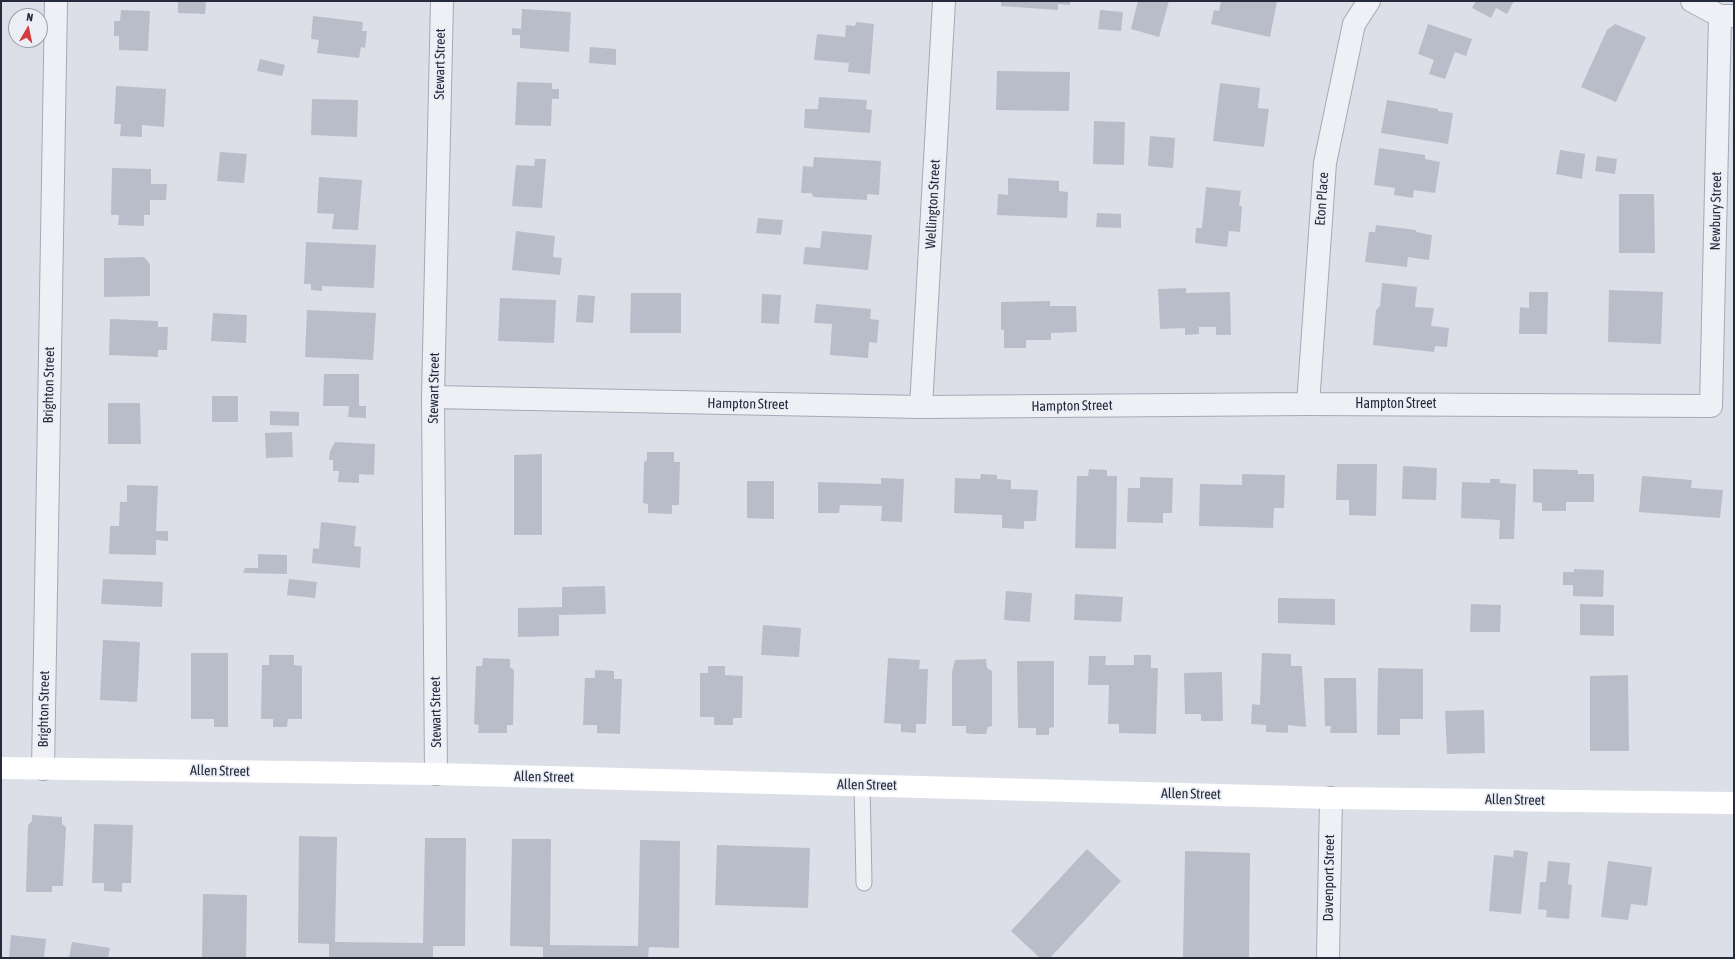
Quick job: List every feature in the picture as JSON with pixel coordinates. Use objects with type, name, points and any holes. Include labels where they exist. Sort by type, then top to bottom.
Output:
[{"type":"street","name":"Brighton Street","points":[[43,769],[56,1]]},
{"type":"street","name":"Stewart Street","points":[[436,774],[433,397],[442,1]]},
{"type":"street","name":"Wellington Street","points":[[921,407],[944,1]]},
{"type":"street","name":"Eton Place","points":[[1308,404],[1325,163],[1354,24],[1369,1]]},
{"type":"street","points":[[1692,1],[1727,16]]},
{"type":"street","name":"Newbury Street","points":[[1711,406],[1727,16]]},
{"type":"street","name":"Hampton Street","points":[[433,397],[921,407],[1308,404],[1711,406]]},
{"type":"street","name":"Allen Street","points":[[1,768],[436,774],[1331,798],[1734,803]]},
{"type":"street","name":"Davenport Street","points":[[1328,958],[1331,798]]},
{"type":"lane","points":[[862,785],[864,882]]},
{"type":"building","points":[[178,1],[206,1],[205,14],[178,13]]},
{"type":"building","points":[[1001,1],[1070,1],[1070,5],[1058,4],[1058,10],[1001,6]]},
{"type":"building","points":[[1138,1],[1169,1],[1159,37],[1131,29]]},
{"type":"building","points":[[1221,1],[1277,1],[1270,37],[1211,24],[1214,10],[1219,11]]},
{"type":"building","points":[[1476,1],[1514,1],[1507,14],[1496,8],[1491,18],[1472,8]]},
{"type":"building","points":[[522,9],[571,12],[569,52],[520,48],[520,35],[512,35],[512,28],[521,29]]},
{"type":"building","points":[[121,10],[150,11],[148,51],[119,50],[119,36],[114,36],[114,21],[120,21]]},
{"type":"building","points":[[1100,10],[1123,12],[1121,31],[1098,29]]},
{"type":"building","points":[[313,16],[363,22],[362,31],[367,31],[365,48],[361,47],[359,58],[317,53],[319,40],[311,39]]},
{"type":"building","points":[[856,22],[874,24],[870,74],[848,72],[849,63],[814,60],[817,34],[845,37],[846,25],[855,26]]},
{"type":"building","points":[[1428,24],[1472,39],[1466,56],[1455,52],[1445,79],[1429,74],[1434,60],[1418,54]]},
{"type":"building","points":[[1615,24],[1646,37],[1616,102],[1581,87],[1607,30]]},
{"type":"building","points":[[590,47],[616,49],[616,65],[589,63]]},
{"type":"building","points":[[260,59],[285,65],[282,76],[257,71]]},
{"type":"building","points":[[997,71],[1070,72],[1069,111],[996,110]]},
{"type":"building","points":[[517,82],[552,83],[552,89],[559,89],[559,99],[552,99],[551,126],[515,125]]},
{"type":"building","points":[[1220,83],[1260,88],[1258,108],[1269,109],[1264,147],[1213,141]]},
{"type":"building","points":[[116,86],[166,89],[164,127],[142,125],[142,137],[120,136],[121,124],[114,124]]},
{"type":"building","points":[[819,97],[867,100],[866,109],[872,110],[870,133],[804,128],[805,109],[818,109]]},
{"type":"building","points":[[312,99],[358,100],[357,137],[311,135]]},
{"type":"building","points":[[1387,100],[1453,113],[1448,144],[1381,133]]},
{"type":"building","points":[[1094,121],[1125,122],[1124,165],[1093,164]]},
{"type":"building","points":[[1150,136],[1175,138],[1173,168],[1148,166]]},
{"type":"building","points":[[1379,148],[1425,155],[1425,159],[1440,162],[1435,193],[1414,190],[1413,198],[1394,195],[1395,188],[1374,185]]},
{"type":"building","points":[[1560,150],[1585,154],[1582,179],[1556,174]]},
{"type":"building","points":[[220,152],[247,154],[244,183],[217,181]]},
{"type":"building","points":[[1597,156],[1617,159],[1615,174],[1595,171]]},
{"type":"building","points":[[814,157],[881,161],[879,195],[867,194],[867,200],[814,197],[811,193],[801,193],[803,166],[813,167]]},
{"type":"building","points":[[535,159],[546,159],[542,208],[512,206],[516,165],[534,166]]},
{"type":"building","points":[[112,168],[151,169],[151,184],[167,184],[166,200],[150,200],[150,215],[144,215],[144,226],[118,225],[119,215],[111,215]]},
{"type":"building","points":[[319,177],[362,180],[358,230],[332,229],[334,214],[317,213]]},
{"type":"building","points":[[1008,178],[1059,181],[1059,191],[1068,192],[1067,218],[997,215],[998,194],[1008,195]]},
{"type":"building","points":[[1206,187],[1241,191],[1239,206],[1242,206],[1240,232],[1229,231],[1227,247],[1195,243],[1196,228],[1202,228]]},
{"type":"building","points":[[1619,194],[1654,194],[1655,253],[1619,253]]},
{"type":"building","points":[[1097,213],[1121,214],[1121,228],[1096,227]]},
{"type":"building","points":[[758,218],[783,220],[781,235],[756,233]]},
{"type":"building","points":[[1376,225],[1416,230],[1416,232],[1432,235],[1429,260],[1408,257],[1407,267],[1365,262],[1369,232],[1375,232]]},
{"type":"building","points":[[516,231],[555,236],[553,257],[562,258],[560,275],[512,270]]},
{"type":"building","points":[[822,231],[872,235],[868,270],[803,264],[805,247],[820,248]]},
{"type":"building","points":[[306,242],[376,245],[374,288],[322,286],[322,291],[311,290],[311,284],[304,284]]},
{"type":"building","points":[[144,257],[150,264],[150,296],[104,297],[104,258]]},
{"type":"building","points":[[1382,283],[1417,287],[1415,307],[1434,308],[1431,326],[1449,328],[1447,347],[1435,346],[1434,352],[1373,345],[1376,310],[1380,306]]},
{"type":"building","points":[[1186,288],[1186,293],[1230,292],[1231,335],[1216,335],[1216,327],[1199,327],[1199,334],[1185,335],[1185,328],[1160,329],[1158,289]]},
{"type":"building","points":[[1609,290],[1663,292],[1661,344],[1608,342]]},
{"type":"building","points":[[1529,292],[1548,292],[1547,334],[1519,334],[1520,307],[1529,308]]},
{"type":"building","points":[[631,293],[681,293],[681,333],[630,333]]},
{"type":"building","points":[[762,294],[781,295],[779,324],[761,323]]},
{"type":"building","points":[[578,295],[595,296],[593,323],[576,322]]},
{"type":"building","points":[[500,298],[556,300],[554,343],[498,341]]},
{"type":"building","points":[[1050,301],[1050,306],[1076,306],[1077,332],[1051,333],[1051,340],[1026,340],[1026,348],[1004,348],[1004,330],[1001,330],[1001,302]]},
{"type":"building","points":[[816,304],[871,309],[870,319],[879,320],[877,343],[869,342],[868,358],[830,355],[832,324],[814,323]]},
{"type":"building","points":[[307,310],[376,313],[373,360],[305,357]]},
{"type":"building","points":[[213,313],[247,315],[246,343],[211,341]]},
{"type":"building","points":[[110,319],[158,321],[158,327],[168,327],[167,350],[158,350],[158,357],[109,355]]},
{"type":"building","points":[[324,374],[359,374],[359,406],[366,406],[366,418],[348,417],[349,406],[323,406]]},
{"type":"building","points":[[212,396],[238,396],[238,422],[212,422]]},
{"type":"building","points":[[108,403],[140,403],[141,444],[108,444]]},
{"type":"building","points":[[270,411],[299,412],[299,426],[270,425]]},
{"type":"building","points":[[292,432],[293,457],[266,458],[265,433]]},
{"type":"building","points":[[335,442],[375,444],[374,475],[359,474],[359,483],[338,482],[339,471],[333,471],[333,460],[329,460],[330,451]]},
{"type":"building","points":[[647,452],[674,452],[674,462],[680,462],[679,505],[672,505],[672,514],[648,513],[648,504],[643,503],[644,462],[647,460]]},
{"type":"building","points":[[542,454],[542,535],[514,535],[514,455]]},
{"type":"building","points":[[1337,464],[1377,464],[1376,516],[1349,515],[1349,500],[1336,500]]},
{"type":"building","points":[[1403,466],[1437,468],[1436,500],[1402,499]]},
{"type":"building","points":[[1089,469],[1107,470],[1107,476],[1117,476],[1116,549],[1075,548],[1077,476],[1088,476]]},
{"type":"building","points":[[1533,469],[1578,470],[1578,474],[1594,474],[1594,502],[1566,502],[1566,511],[1542,511],[1542,503],[1533,502]]},
{"type":"building","points":[[981,474],[997,475],[997,479],[1011,480],[1011,489],[1038,490],[1036,521],[1024,521],[1024,529],[1002,528],[1002,515],[954,513],[955,478],[980,479]]},
{"type":"building","points":[[1242,474],[1285,475],[1284,508],[1274,508],[1273,528],[1199,526],[1200,484],[1242,485]]},
{"type":"building","points":[[1642,476],[1692,480],[1691,488],[1723,490],[1720,518],[1639,512]]},
{"type":"building","points":[[1140,477],[1173,478],[1172,513],[1163,513],[1163,523],[1127,522],[1128,488],[1140,488]]},
{"type":"building","points":[[881,478],[904,479],[902,522],[881,521],[882,506],[840,505],[839,513],[818,513],[818,482],[881,484]]},
{"type":"building","points":[[1490,479],[1500,479],[1500,483],[1516,484],[1514,539],[1499,539],[1500,520],[1461,518],[1462,482],[1490,483]]},
{"type":"building","points":[[747,481],[774,481],[774,519],[747,518]]},
{"type":"building","points":[[127,485],[158,486],[156,531],[168,531],[168,541],[156,540],[156,555],[109,554],[110,526],[119,526],[120,502],[127,502]]},
{"type":"building","points":[[321,522],[356,526],[354,546],[361,547],[360,568],[312,563],[313,548],[319,549]]},
{"type":"building","points":[[258,554],[287,555],[287,574],[243,573],[245,568],[258,568]]},
{"type":"building","points":[[1574,569],[1604,570],[1603,597],[1573,596],[1573,585],[1563,585],[1563,572],[1574,572]]},
{"type":"building","points":[[103,579],[163,582],[162,607],[101,604]]},
{"type":"building","points":[[289,579],[317,582],[315,598],[287,595]]},
{"type":"building","points":[[605,586],[606,614],[559,615],[559,636],[518,637],[518,608],[562,607],[562,587]]},
{"type":"building","points":[[1006,591],[1032,593],[1030,622],[1004,620]]},
{"type":"building","points":[[1075,594],[1123,597],[1121,622],[1074,620]]},
{"type":"building","points":[[1278,598],[1335,599],[1335,625],[1278,623]]},
{"type":"building","points":[[1471,604],[1501,605],[1500,632],[1470,632]]},
{"type":"building","points":[[1580,604],[1614,605],[1614,636],[1580,635]]},
{"type":"building","points":[[763,625],[801,628],[799,657],[761,655]]},
{"type":"building","points":[[103,640],[140,642],[137,702],[100,700]]},
{"type":"building","points":[[191,653],[228,653],[228,727],[214,727],[214,719],[191,719]]},
{"type":"building","points":[[1262,653],[1291,654],[1291,666],[1302,666],[1306,727],[1288,725],[1288,733],[1266,732],[1266,725],[1251,724],[1252,704],[1260,705]]},
{"type":"building","points":[[269,655],[294,655],[294,665],[302,666],[302,719],[288,719],[287,727],[273,727],[273,719],[261,719],[262,665],[269,665]]},
{"type":"building","points":[[1134,655],[1151,655],[1151,668],[1158,668],[1156,734],[1119,733],[1119,724],[1108,724],[1109,685],[1088,685],[1089,656],[1106,656],[1105,665],[1134,665]]},
{"type":"building","points":[[483,658],[510,659],[510,667],[514,670],[513,725],[507,725],[507,733],[478,733],[479,725],[474,724],[476,666],[482,666]]},
{"type":"building","points":[[888,658],[920,660],[919,669],[928,669],[926,724],[916,724],[916,733],[901,732],[901,724],[884,723]]},
{"type":"building","points":[[986,659],[987,668],[992,671],[992,726],[988,727],[986,734],[966,733],[966,726],[952,726],[952,672],[955,660]]},
{"type":"building","points":[[1017,661],[1054,661],[1054,727],[1049,728],[1049,735],[1036,735],[1036,728],[1018,728]]},
{"type":"building","points":[[708,666],[725,666],[725,675],[743,676],[742,718],[733,718],[733,725],[714,725],[714,717],[700,717],[700,673],[708,673]]},
{"type":"building","points":[[1378,668],[1423,669],[1423,719],[1400,719],[1400,735],[1377,735]]},
{"type":"building","points":[[595,670],[614,671],[614,679],[622,679],[620,734],[597,733],[597,725],[583,725],[585,678],[595,678]]},
{"type":"building","points":[[1222,672],[1223,721],[1201,721],[1201,714],[1185,714],[1184,673]]},
{"type":"building","points":[[1628,675],[1629,751],[1590,751],[1590,676]]},
{"type":"building","points":[[1324,678],[1356,678],[1357,733],[1330,733],[1331,726],[1325,726]]},
{"type":"building","points":[[1484,710],[1485,753],[1447,754],[1445,711]]},
{"type":"building","points":[[32,815],[62,817],[62,824],[66,827],[63,886],[52,886],[52,892],[26,892],[28,825],[32,821]]},
{"type":"building","points":[[94,824],[133,825],[131,883],[122,883],[122,892],[104,891],[104,883],[92,883]]},
{"type":"building","points":[[299,836],[337,837],[335,942],[423,943],[425,838],[466,838],[465,946],[433,946],[433,958],[329,958],[329,944],[298,943]]},
{"type":"building","points":[[512,839],[551,839],[550,945],[638,946],[640,840],[680,841],[679,948],[649,947],[648,958],[543,958],[543,947],[510,946]]},
{"type":"building","points":[[717,845],[810,848],[808,908],[715,905]]},
{"type":"building","points":[[1087,849],[1121,881],[1050,958],[1040,958],[1011,931]]},
{"type":"building","points":[[1514,850],[1528,852],[1521,914],[1489,911],[1494,855],[1513,857]]},
{"type":"building","points":[[1185,851],[1250,853],[1249,958],[1183,958]]},
{"type":"building","points":[[1548,861],[1570,863],[1568,884],[1572,885],[1569,919],[1546,917],[1547,910],[1538,909],[1540,882],[1546,882]]},
{"type":"building","points":[[1608,861],[1652,867],[1647,906],[1631,904],[1628,920],[1601,917]]},
{"type":"building","points":[[203,894],[247,895],[246,958],[202,958]]},
{"type":"building","points":[[11,935],[46,939],[44,958],[9,958]]},
{"type":"building","points":[[72,942],[110,948],[108,958],[69,958]]}]
